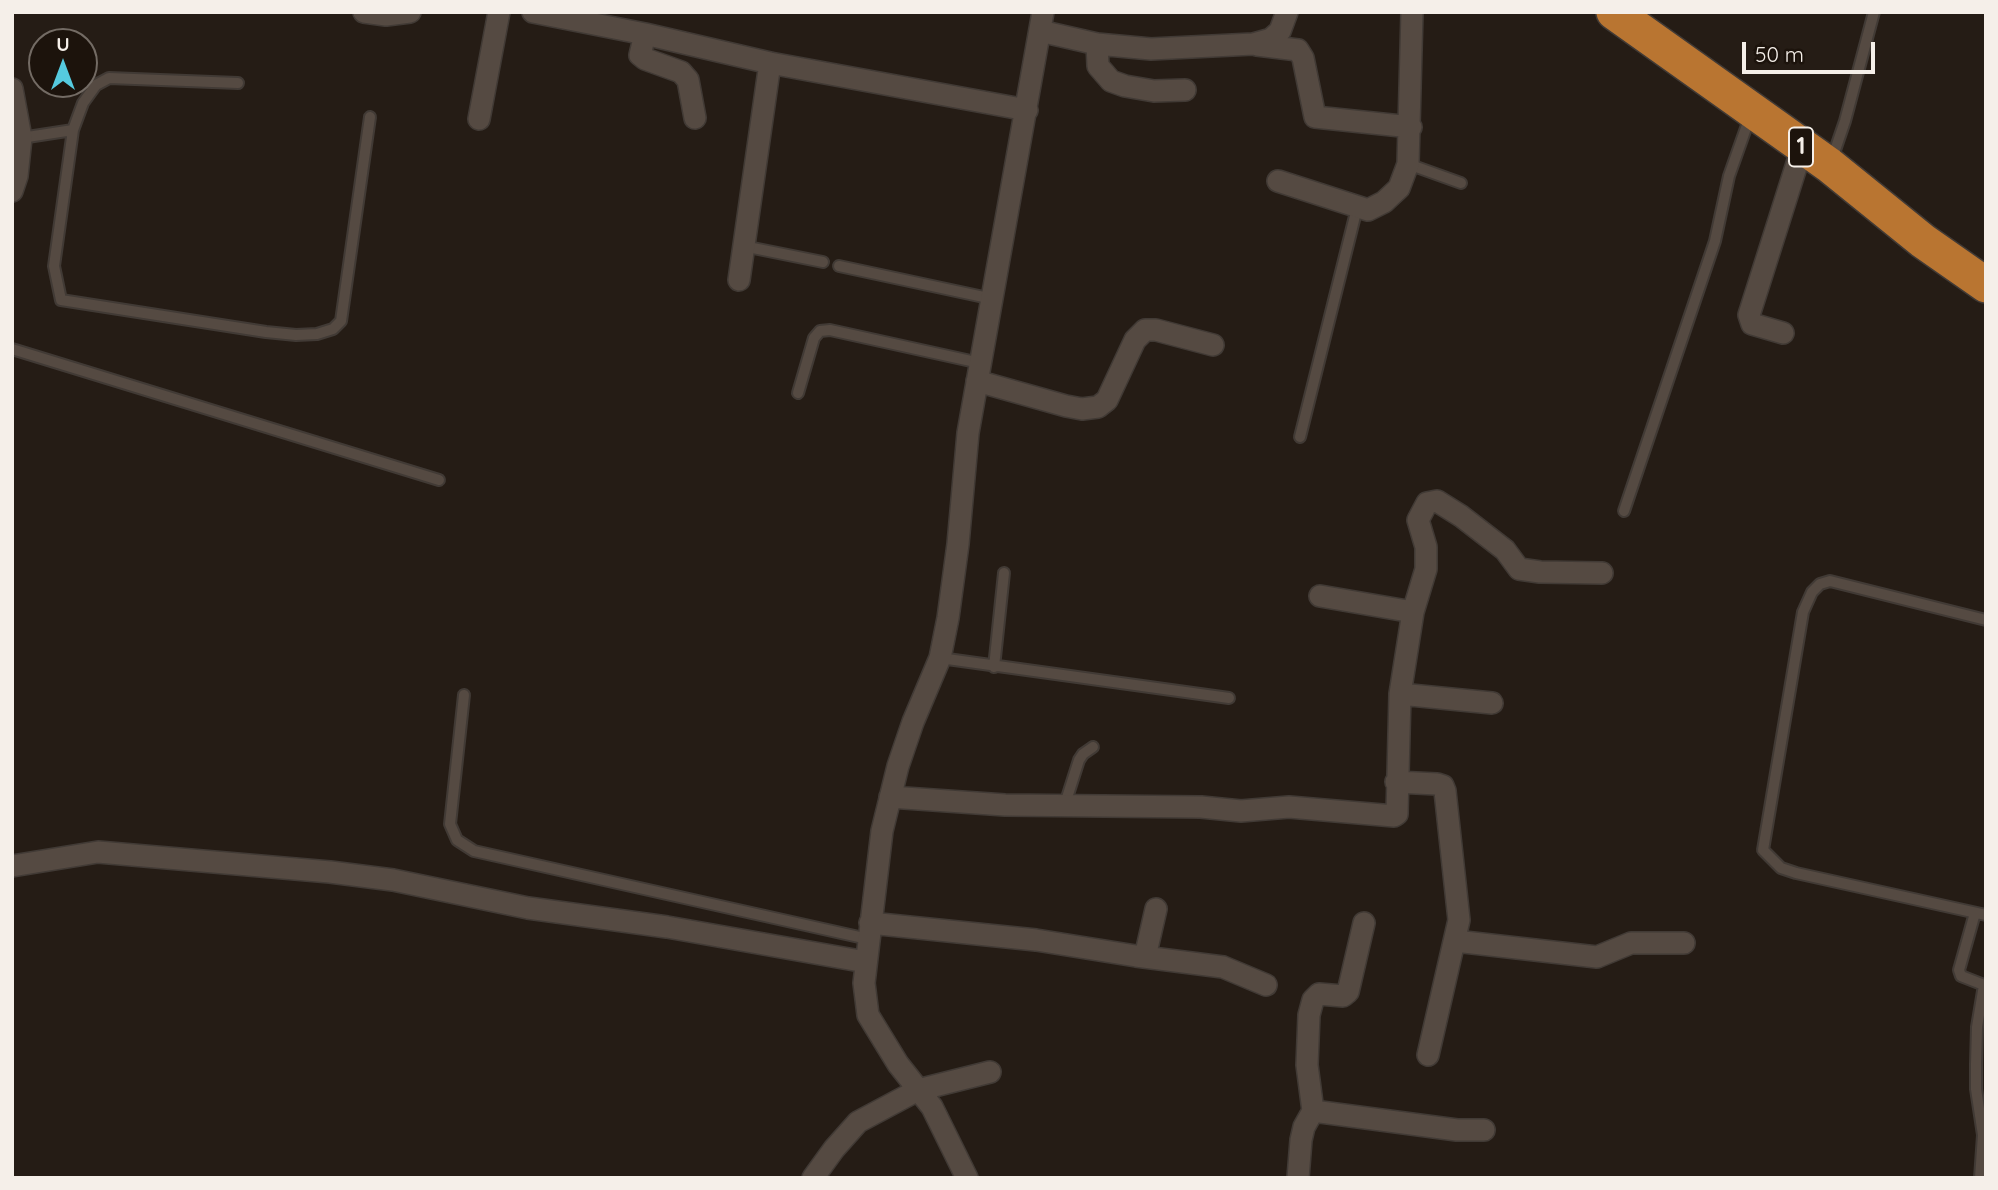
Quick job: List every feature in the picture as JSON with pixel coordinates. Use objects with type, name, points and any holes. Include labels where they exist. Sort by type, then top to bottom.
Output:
[{"type":"highway","name":"1","points":[[1614,12],[1816,157],[1923,241],[1986,285]]},
{"type":"street","points":[[364,12],[386,15],[410,12]]},
{"type":"street","points":[[479,119],[499,12]]},
{"type":"street","points":[[533,12],[770,63],[1027,110]]},
{"type":"street","points":[[1252,44],[1271,39],[1280,31],[1287,12]]},
{"type":"street","points":[[1278,181],[1368,210],[1384,202],[1399,188],[1408,164],[1411,127],[1412,12]]},
{"type":"street","points":[[967,1178],[932,1107],[898,1065],[868,1015],[864,983],[882,831],[913,722],[940,658],[958,544],[968,433],[1042,22],[1097,44],[1151,49],[1252,44],[1298,50],[1303,58],[1314,113],[1318,118],[1411,127]]},
{"type":"street","points":[[645,34],[640,55],[681,72],[688,80],[695,118]]},
{"type":"street","points":[[1097,44],[1098,66],[1111,81],[1154,91],[1185,89]]},
{"type":"street","points":[[739,280],[770,63]]},
{"type":"street","points":[[12,89],[21,138],[17,176],[12,191]]},
{"type":"street","points":[[1783,333],[1752,324],[1749,315],[1816,157]]},
{"type":"street","points":[[979,372],[1066,406],[1082,409],[1098,407],[1107,400],[1135,340],[1145,330],[1156,330],[1213,345]]},
{"type":"street","points":[[890,797],[1005,805],[1065,804],[1241,810],[1289,807],[1390,817],[1397,814],[1400,694],[1413,612],[1426,569],[1426,547],[1418,520],[1427,503],[1437,501],[1491,538],[1506,550],[1518,569],[1602,573]]},
{"type":"street","points":[[1320,596],[1413,612]]},
{"type":"street","points":[[1400,694],[1492,703]]},
{"type":"street","points":[[1396,782],[1437,784],[1443,786],[1445,791],[1459,920],[1428,1055]]},
{"type":"street","points":[[12,866],[98,852],[330,872],[393,880],[528,908],[667,927],[866,962]]},
{"type":"street","points":[[1145,957],[1156,909]]},
{"type":"street","points":[[1298,1178],[1304,1126],[1313,1111],[1307,1065],[1307,1031],[1311,1007],[1319,994],[1343,996],[1348,992],[1364,923]]},
{"type":"street","points":[[869,931],[1036,940],[1223,967],[1266,985]]},
{"type":"street","points":[[1455,941],[1597,957],[1631,943],[1684,943]]},
{"type":"street","points":[[813,1178],[858,1122],[918,1090],[990,1072]]},
{"type":"street","points":[[1313,1111],[1457,1130],[1484,1130]]},
{"type":"lane","points":[[1816,157],[1845,121],[1874,12]]},
{"type":"lane","points":[[238,83],[109,78],[96,85],[83,103],[73,130],[54,266],[61,300],[266,332],[307,335],[333,329],[341,321],[370,117]]},
{"type":"lane","points":[[1624,511],[1715,241],[1729,176],[1751,112]]},
{"type":"lane","points":[[21,138],[73,130]]},
{"type":"lane","points":[[1408,164],[1461,183]]},
{"type":"lane","points":[[1300,438],[1357,208]]},
{"type":"lane","points":[[743,246],[823,262]]},
{"type":"lane","points":[[839,266],[992,299]]},
{"type":"lane","points":[[797,393],[814,338],[820,331],[830,330],[979,372]]},
{"type":"lane","points":[[12,349],[439,480]]},
{"type":"lane","points":[[994,667],[1004,573]]},
{"type":"lane","points":[[1980,1178],[1983,1135],[1976,1089],[1976,1064],[1977,1027],[1984,985],[1961,976],[1959,970],[1980,914],[1796,873],[1782,868],[1763,849],[1803,612],[1812,592],[1820,584],[1830,580],[1986,620]]},
{"type":"lane","points":[[940,658],[1230,698]]},
{"type":"lane","points":[[464,695],[450,824],[457,840],[474,851],[869,931]]},
{"type":"lane","points":[[1065,804],[1079,760],[1093,747]]}]
